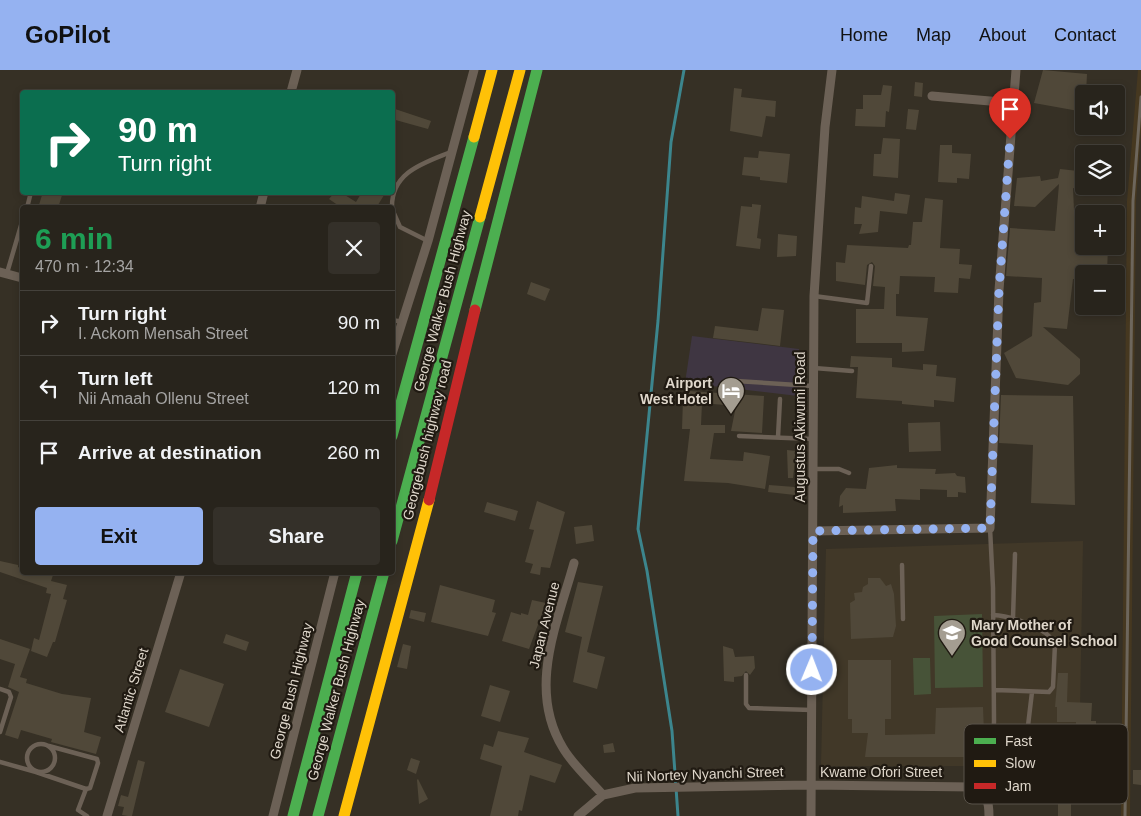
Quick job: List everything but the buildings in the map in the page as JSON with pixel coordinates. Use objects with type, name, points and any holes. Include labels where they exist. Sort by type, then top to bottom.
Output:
[{"type":"main road","name":"George Walker Bush Highway","points":[[395,414],[397,400],[492,70]]},
{"type":"main road","name":"George Walker Bush Highway","points":[[395,530],[520,70]]},
{"type":"main road","name":"Georgebush highway road","points":[[344,816],[440,459],[486,262],[538,70]]},
{"type":"main road","name":"George Walker Bush Highway","points":[[292,816],[356,575]]},
{"type":"main road","name":"George Walker Bush Highway","points":[[318,816],[383,575]]},
{"type":"street","points":[[292,90],[297,70]]},
{"type":"street","points":[[395,344],[428,241],[474,70]]},
{"type":"street","name":"Augustus Akiwumi Road","points":[[811,816],[814,296],[824,127],[832,70]]},
{"type":"street","points":[[813,531],[990,528],[999,290],[1016,70]]},
{"type":"street","points":[[932,96],[1013,103]]},
{"type":"street","points":[[452,151],[469,155]]},
{"type":"street","points":[[4,273],[20,277]]},
{"type":"street","name":"Japan Avenue","points":[[574,563],[545,669],[546,696],[557,739],[564,751],[603,795]]},
{"type":"street","name":"Atlantic Street","points":[[107,816],[180,575]]},
{"type":"street","name":"George Bush Highway","points":[[273,816],[334,575]]},
{"type":"street","name":"Nii Nortey Nyanchi Street","points":[[578,816],[603,795],[626,789],[668,786],[811,785]]},
{"type":"street","name":"Kwame Ofori Street","points":[[811,785],[964,786]]},
{"type":"lane","points":[[395,181],[409,169],[452,151]]},
{"type":"lane","points":[[395,215],[400,227],[428,241]]},
{"type":"lane","points":[[4,273],[20,228]]},
{"type":"lane","points":[[814,296],[867,303],[871,266]]},
{"type":"lane","points":[[395,321],[402,322]]},
{"type":"lane","points":[[814,368],[852,371]]},
{"type":"lane","points":[[736,381],[814,386]]},
{"type":"lane","points":[[778,437],[780,399]]},
{"type":"lane","points":[[739,436],[813,439]]},
{"type":"lane","points":[[813,469],[840,469],[849,473]]},
{"type":"lane","points":[[990,528],[993,724]]},
{"type":"lane","points":[[1013,618],[1015,554]]},
{"type":"lane","points":[[902,566],[903,619]]},
{"type":"lane","points":[[993,615],[1013,618],[1043,631],[1052,638],[1055,644],[1053,686],[1049,692],[994,690]]},
{"type":"lane","points":[[746,675],[746,704],[749,708],[812,710]]},
{"type":"lane","points":[[0,689],[9,692],[11,696],[0,732]]},
{"type":"lane","points":[[1028,724],[1032,692]]},
{"type":"lane","points":[[49,746],[54,753],[54,762],[45,771],[36,772],[29,767],[27,754],[36,745],[49,746],[97,759],[98,763],[90,788],[86,789],[78,810],[87,816]]},
{"type":"lane","points":[[0,762],[86,789]]},
{"type":"shaded area","points":[[1138,70],[1141,70],[1141,131],[1136,202],[1130,816],[1121,816],[1121,804],[1128,804],[1128,724],[1122,724],[1127,201]]},
{"type":"shaded area","points":[[692,336],[799,349],[798,396],[685,383]]},
{"type":"shaded area","name":"Mary Mother of Good Counsel School","points":[[1083,541],[1080,724],[964,724],[964,766],[821,766],[826,549]]},
{"type":"green space","points":[[982,614],[983,687],[935,688],[934,616]]},
{"type":"green space","points":[[913,658],[930,658],[931,694],[914,695]]},
{"type":"waterway","points":[[678,816],[672,731],[647,571],[638,529],[658,321],[671,142],[684,70]]},
{"type":"railway","points":[[1126,724],[1133,201],[1141,97]]},
{"type":"railway","points":[[1125,804],[1125,816]]},
{"type":"traffic: fast","points":[[475,310],[537,70]]},
{"type":"traffic: fast","points":[[395,425],[474,137]]},
{"type":"traffic: fast","points":[[395,530],[480,217]]},
{"type":"traffic: fast","points":[[293,816],[356,575]]},
{"type":"traffic: fast","points":[[318,816],[383,575]]},
{"type":"traffic: slow","points":[[474,137],[492,70]]},
{"type":"traffic: slow","points":[[480,217],[520,70]]},
{"type":"traffic: slow","points":[[344,816],[429,500]]},
{"type":"traffic: jam","points":[[429,500],[475,310]]},
{"type":"place","name":"Airport West Hotel","points":[[731,415]]},
{"type":"place","name":"Mary Mother of Good Counsel School","points":[[952,657]]},
{"type":"route","points":[[812,670],[813,531],[990,528],[999,290],[1010,139]]}]
